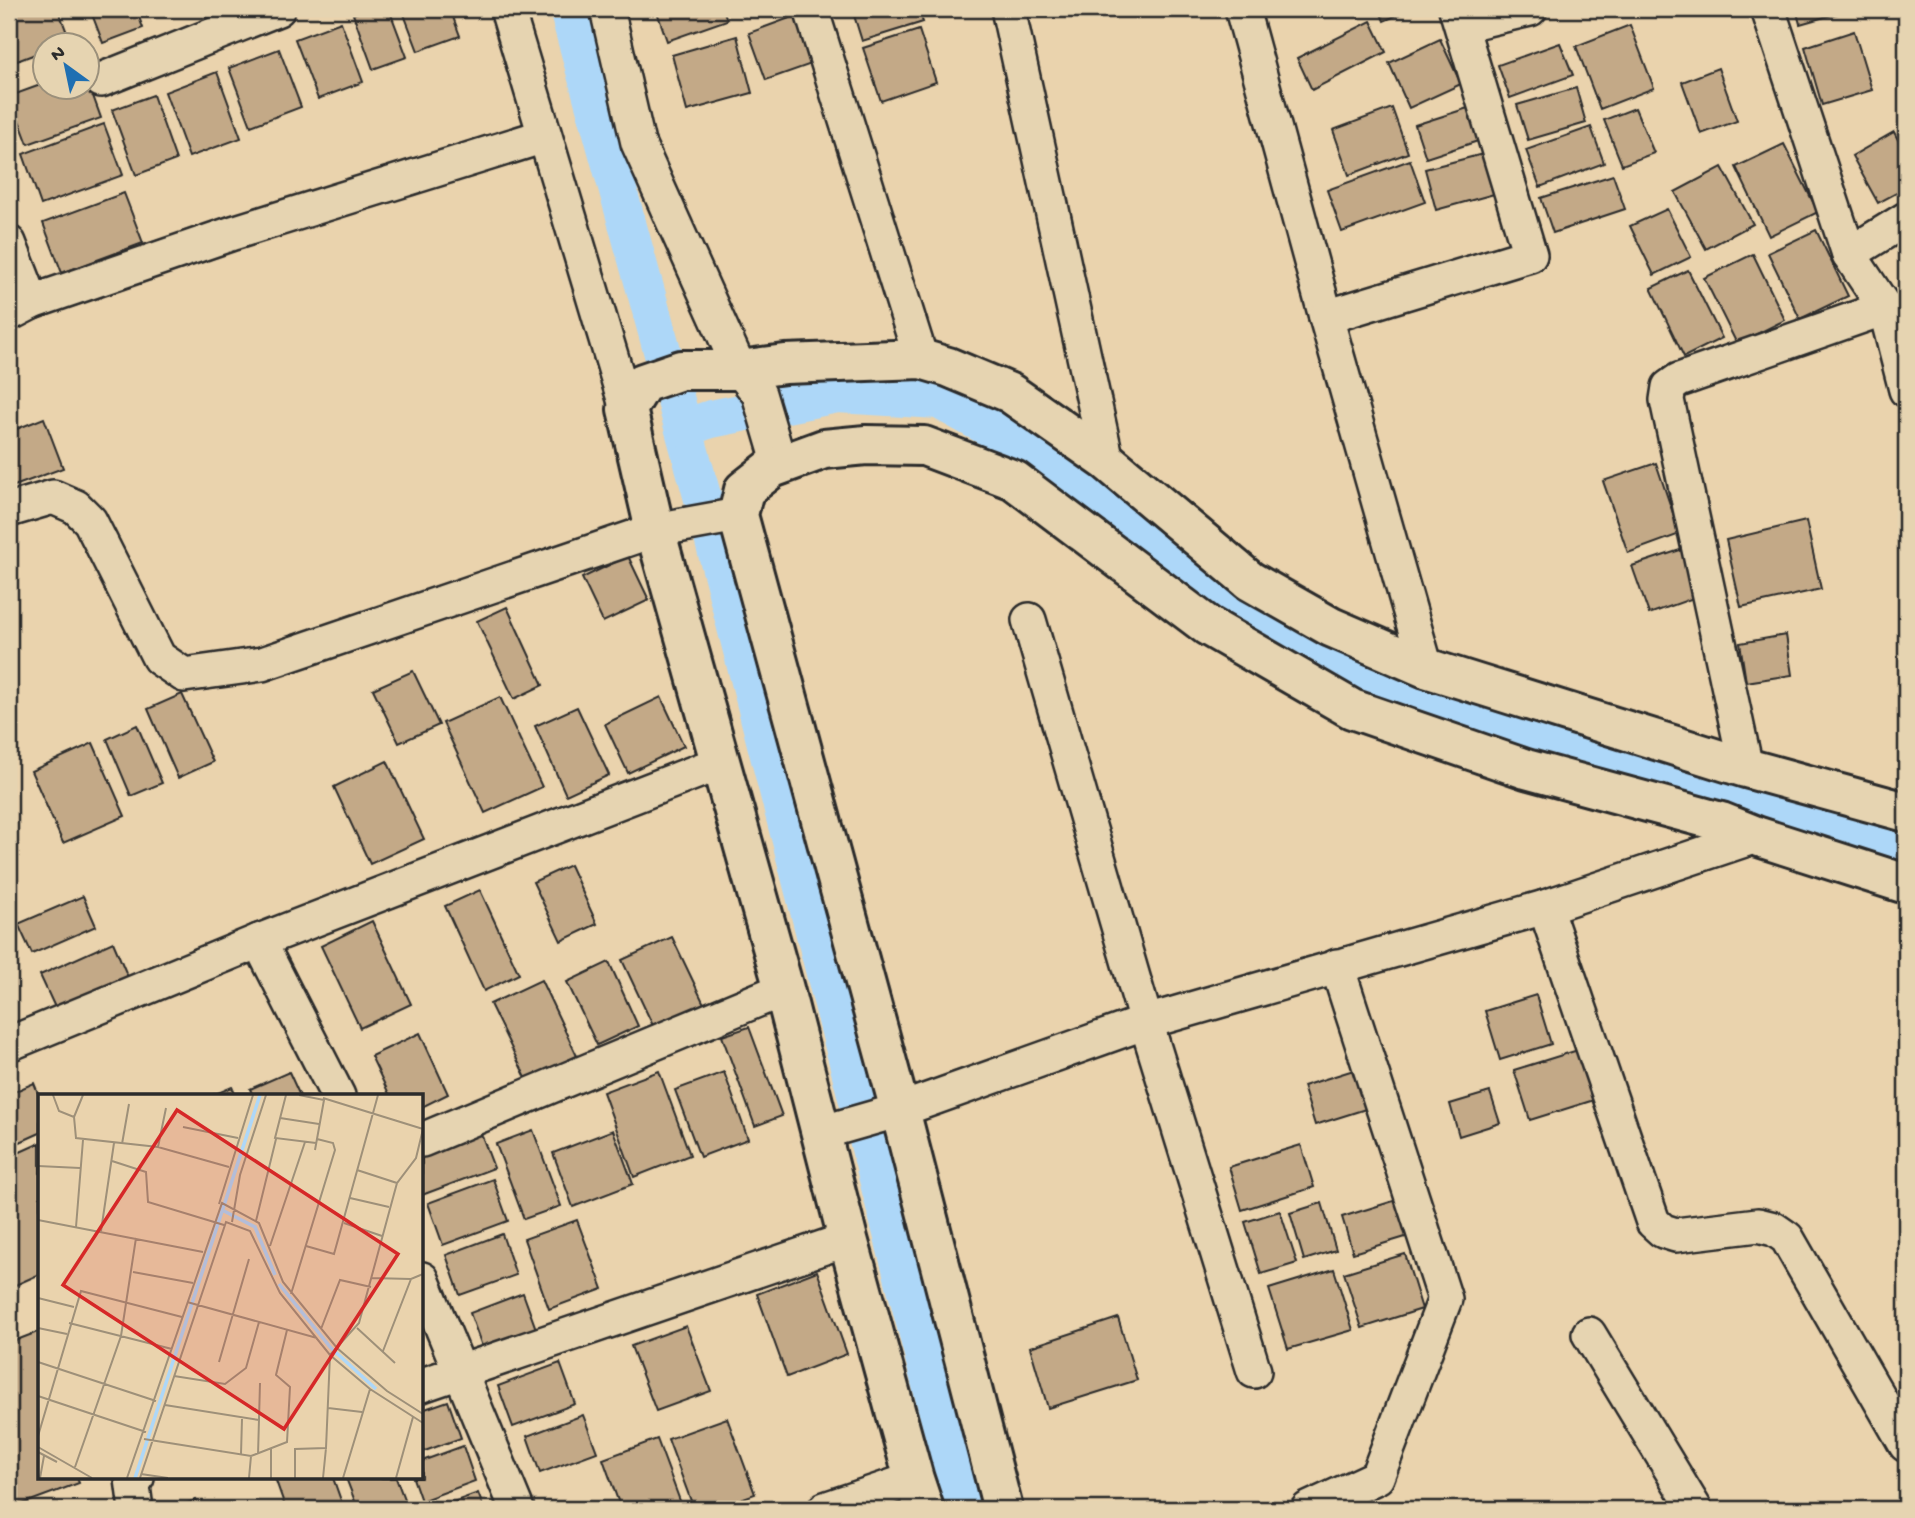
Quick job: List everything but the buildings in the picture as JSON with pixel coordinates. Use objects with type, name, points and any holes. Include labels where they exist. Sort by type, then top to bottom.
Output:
[{"type":"main road","points":[[919,1494],[848,1239],[829,1130],[784,989],[722,762],[672,527],[635,396],[681,370],[755,394],[785,364],[921,359],[948,366],[1010,393],[1107,461],[1250,581],[1331,627],[1426,668],[1746,768],[1906,812]]},
{"type":"main road","points":[[1003,1509],[891,1113],[729,517],[744,490],[772,468],[824,449],[866,445],[924,446],[1014,480],[1208,626],[1352,709],[1526,769],[1721,822],[1756,836],[1906,883]]},
{"type":"street","points":[[102,80],[278,9]]},
{"type":"street","points":[[507,9],[544,136],[635,396]]},
{"type":"street","points":[[607,9],[638,144],[755,394],[780,465]]},
{"type":"street","points":[[811,9],[921,359]]},
{"type":"street","points":[[1008,9],[1107,461]]},
{"type":"street","points":[[1242,9],[1426,668]]},
{"type":"street","points":[[1326,317],[1530,255],[1459,17],[1530,9]]},
{"type":"street","points":[[1768,9],[1849,254],[1885,308],[1906,390]]},
{"type":"street","points":[[9,243],[20,308],[233,233],[544,136]]},
{"type":"street","points":[[1849,254],[1906,219]]},
{"type":"street","points":[[1746,768],[1667,400],[1669,387],[1679,380],[1885,308]]},
{"type":"street","points":[[9,510],[53,496],[76,507],[90,521],[159,658],[184,675],[262,664],[672,527],[729,517]]},
{"type":"street","points":[[1029,620],[1146,1022],[1254,1371]]},
{"type":"street","points":[[12,1035],[722,762]]},
{"type":"street","points":[[829,1130],[891,1113],[1146,1022],[1545,907],[1756,836]]},
{"type":"street","points":[[1545,907],[1653,1223],[1663,1231],[1676,1234],[1758,1225],[1774,1229],[1787,1238],[1906,1444]]},
{"type":"street","points":[[259,941],[337,1094]]},
{"type":"street","points":[[1308,1509],[1377,1477],[1445,1299],[1337,966]]},
{"type":"street","points":[[424,1139],[784,989]]},
{"type":"street","points":[[424,1384],[848,1239]]},
{"type":"street","points":[[424,1284],[517,1509]]},
{"type":"street","points":[[1589,1334],[1695,1509]]},
{"type":"street","points":[[132,1480],[136,1509]]},
{"type":"street","points":[[825,1509],[919,1494]]},
{"type":"waterway","points":[[568,9],[703,499],[963,1509]]},
{"type":"waterway","points":[[684,428],[711,419],[837,394],[939,400],[1043,457],[1231,605],[1330,670],[1462,713],[1906,847]]}]
